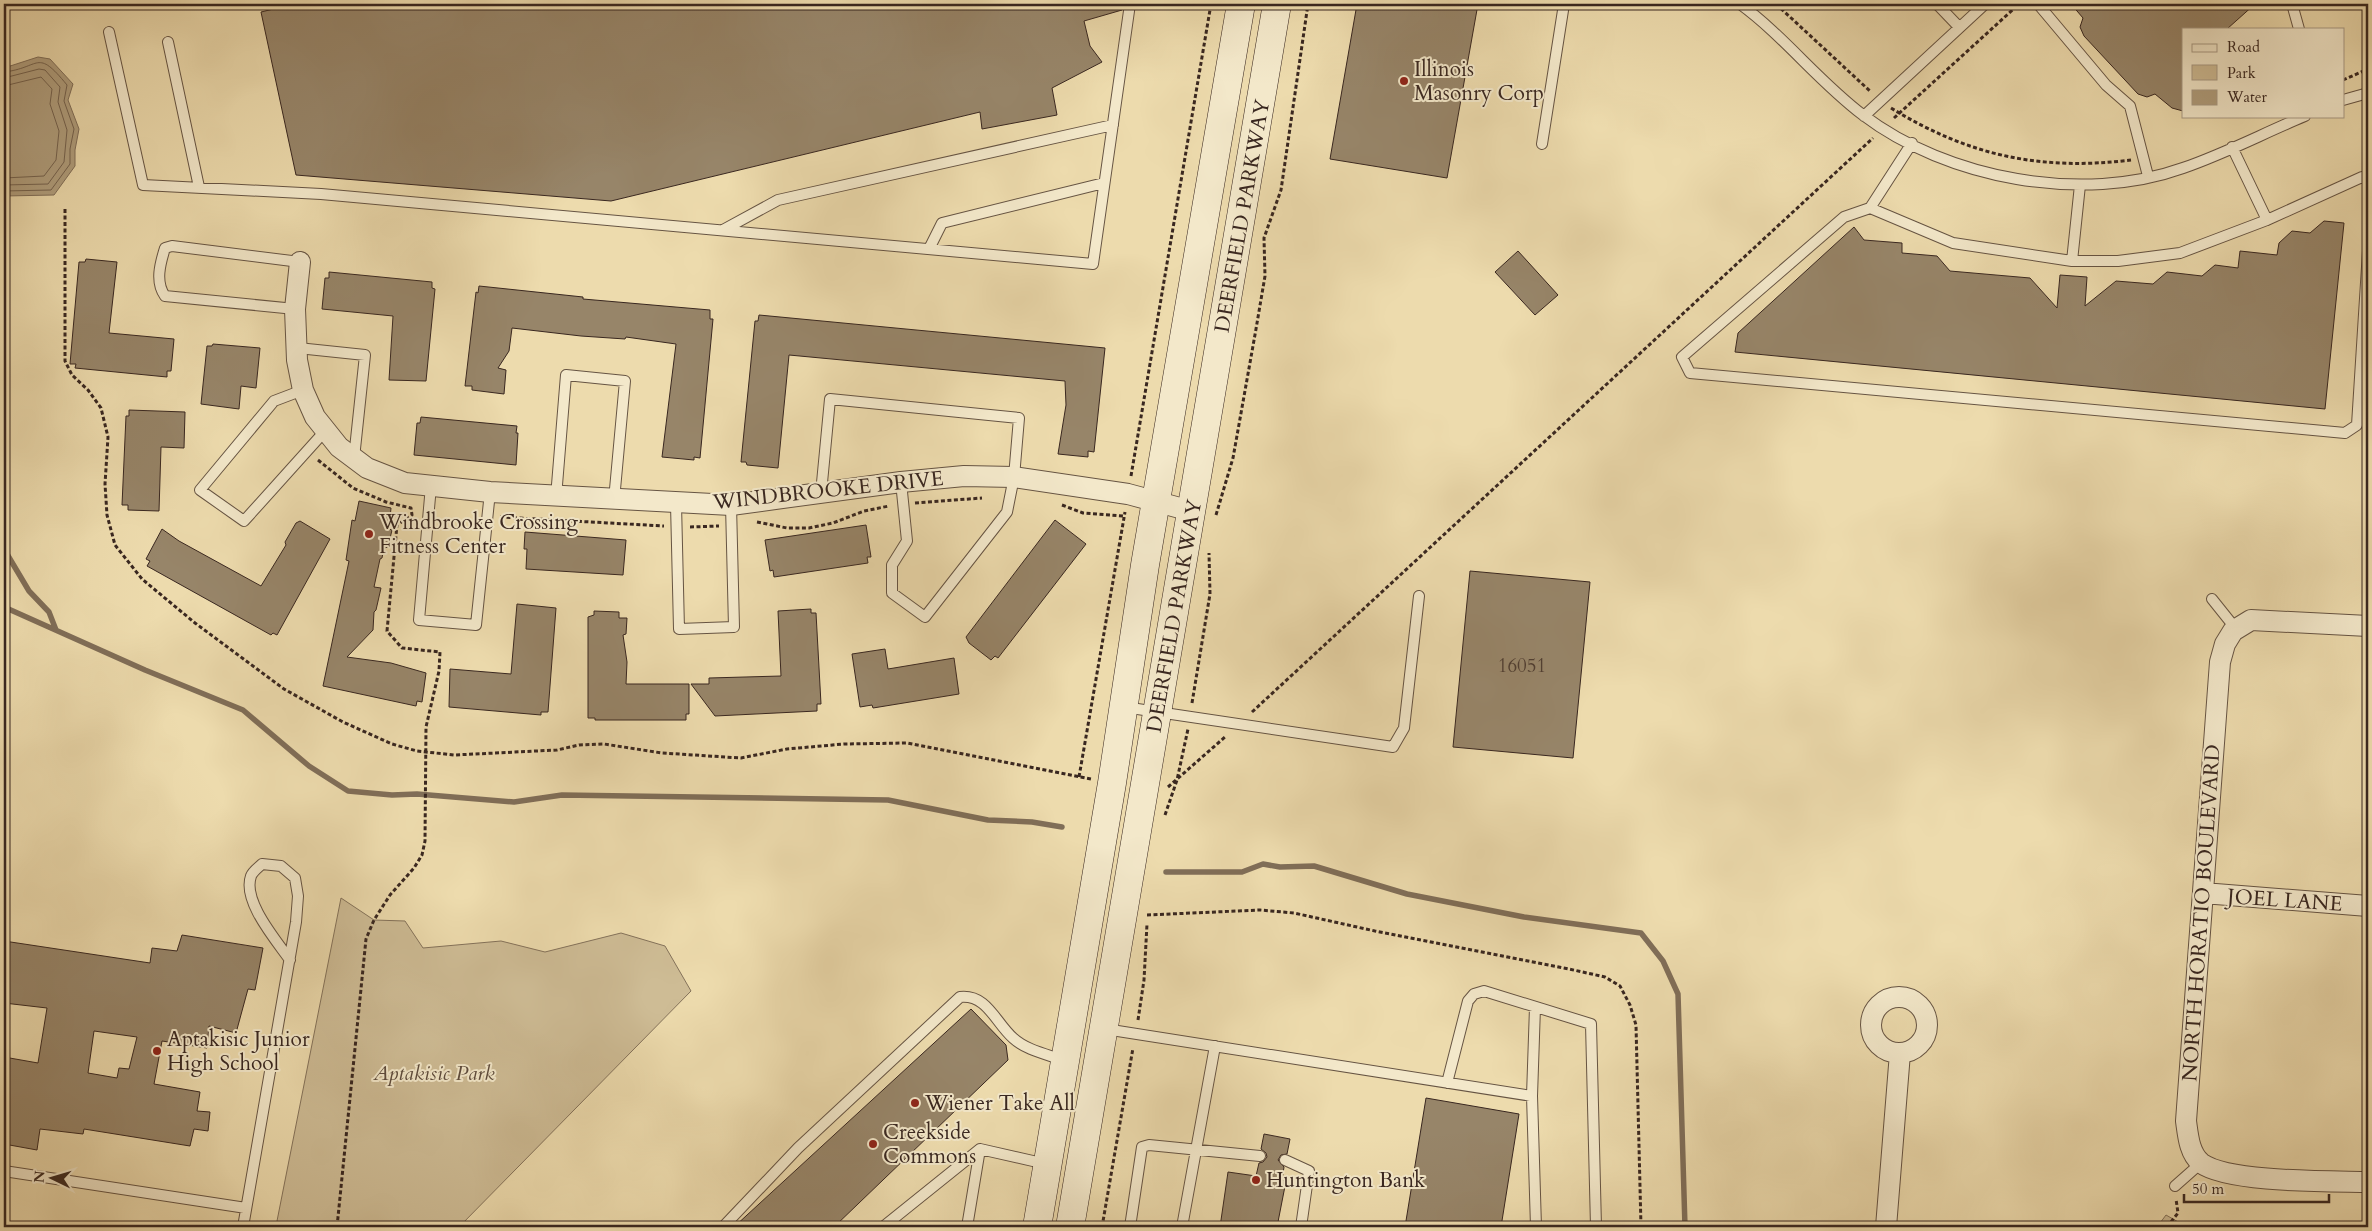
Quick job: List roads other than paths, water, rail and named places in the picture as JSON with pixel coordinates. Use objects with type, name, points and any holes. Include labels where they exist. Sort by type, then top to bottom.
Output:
[{"type":"main road","name":"DEERFIELD PARKWAY","points":[[1037,1227],[1124,707],[1156,502],[1241,4]]},
{"type":"main road","name":"DEERFIELD PARKWAY","points":[[1070,1227],[1157,713],[1203,516],[1277,4]]},
{"type":"street","name":"WINDBROOKE DRIVE","points":[[300,262],[295,309],[297,360],[303,390],[315,417],[329,435],[367,468],[405,483],[556,497],[676,504],[731,505],[901,482],[964,476],[1014,477],[1128,494],[1203,516]]},
{"type":"street","points":[[2236,629],[2251,620],[2368,626]]},
{"type":"street","name":"NORTH HORATIO BOULEVARD","points":[[2201,1163],[2189,1146],[2186,1121],[2220,662],[2225,644],[2236,629]]},
{"type":"street","name":"JOEL LANE","points":[[2203,894],[2368,906]]},
{"type":"street","points":[[1886,1227],[1900,1053]]},
{"type":"street","points":[[2201,1163],[2227,1174],[2287,1180],[2368,1182]]},
{"type":"lane","points":[[109,32],[142,185],[321,194],[1092,264],[1130,4]]},
{"type":"lane","points":[[1542,144],[1564,4]]},
{"type":"lane","points":[[1740,4],[1864,116],[1883,129],[1966,167],[2006,178],[2080,185],[2118,183],[2182,169],[2299,118]]},
{"type":"lane","points":[[1937,4],[1959,27]]},
{"type":"lane","points":[[1864,116],[1985,4]]},
{"type":"lane","points":[[2038,4],[2106,85],[2130,106],[2148,176]]},
{"type":"lane","points":[[2292,4],[2299,28]]},
{"type":"lane","points":[[168,42],[200,187]]},
{"type":"lane","points":[[2344,100],[2368,93]]},
{"type":"lane","points":[[722,230],[778,200],[1113,125]]},
{"type":"lane","points":[[1912,143],[1870,208],[1844,217],[1682,357],[1690,373],[2345,433],[2357,425],[2368,251]]},
{"type":"lane","points":[[2232,147],[2268,220]]},
{"type":"lane","points":[[1870,208],[1953,243],[2072,262],[2118,261],[2180,253],[2268,220],[2362,177],[2368,180]]},
{"type":"lane","points":[[929,249],[942,223],[1104,183]]},
{"type":"lane","points":[[2072,262],[2080,185]]},
{"type":"lane","points":[[295,309],[165,296],[160,288],[161,262],[165,248],[172,246],[300,262]]},
{"type":"lane","points":[[298,348],[365,355],[354,458]]},
{"type":"lane","points":[[556,497],[566,375],[625,381],[614,500]]},
{"type":"lane","points":[[303,390],[274,402],[200,490],[244,521],[329,435]]},
{"type":"lane","points":[[821,493],[830,399],[1019,418],[1014,477],[1007,512],[925,617],[892,593],[892,565],[907,541],[901,482]]},
{"type":"lane","points":[[431,486],[419,620],[476,625],[490,492]]},
{"type":"lane","points":[[676,504],[678,629],[734,627],[731,505]]},
{"type":"lane","points":[[1124,707],[1393,747],[1404,728],[1418,596]]},
{"type":"lane","points":[[2212,599],[2236,629]]},
{"type":"lane","points":[[243,1227],[290,960],[298,896],[295,878],[281,866],[262,864],[251,874],[249,887],[256,910],[290,960]]},
{"type":"lane","points":[[1447,1083],[1468,1001],[1474,994],[1484,991],[1591,1024],[1596,1227]]},
{"type":"lane","points":[[724,1227],[798,1148],[960,997],[970,996],[984,1003],[1013,1038],[1031,1049],[1065,1060]]},
{"type":"lane","points":[[1535,1007],[1532,1096],[1536,1227]]},
{"type":"lane","points":[[1104,1028],[1532,1096]]},
{"type":"lane","points":[[1182,1227],[1215,1046]]},
{"type":"lane","points":[[1130,1227],[1142,1147],[1149,1145],[1260,1156]]},
{"type":"lane","points":[[980,1149],[1047,1164]]},
{"type":"lane","points":[[883,1227],[980,1149]]},
{"type":"lane","points":[[968,1227],[980,1149]]},
{"type":"lane","points":[[1286,1160],[1309,1172],[1301,1227]]},
{"type":"lane","points":[[2175,1186],[2201,1163]]},
{"type":"lane","points":[[4,1171],[246,1208]]},
{"type":"water","points":[[38,57],[50,59],[73,84],[68,100],[79,129],[75,150],[75,166],[54,195],[4,196],[4,68]]},
{"type":"waterway","points":[[4,549],[29,591],[49,612],[56,630]]},
{"type":"waterway","points":[[4,607],[145,670],[243,710],[309,766],[348,791],[392,795],[417,794],[514,802],[562,795],[888,800],[988,820],[1032,822],[1062,827]]},
{"type":"waterway","points":[[1166,872],[1242,872],[1263,864],[1280,867],[1314,866],[1407,894],[1524,917],[1641,933],[1663,961],[1678,994],[1685,1227]]},
{"type":"place","name":"Illinois Masonry Corp","points":[[1404,81]]},
{"type":"place","name":"Windbrooke Crossing Fitness Center","points":[[369,534]]},
{"type":"place","name":"Aptakisic Junior High School","points":[[157,1051]]},
{"type":"place","name":"Wiener Take All","points":[[915,1103]]},
{"type":"place","name":"Creekside Commons","points":[[873,1144]]},
{"type":"place","name":"Huntington Bank","points":[[1256,1180]]},
{"type":"park label","name":"Aptakisic Park","points":[[434,1073]]}]
